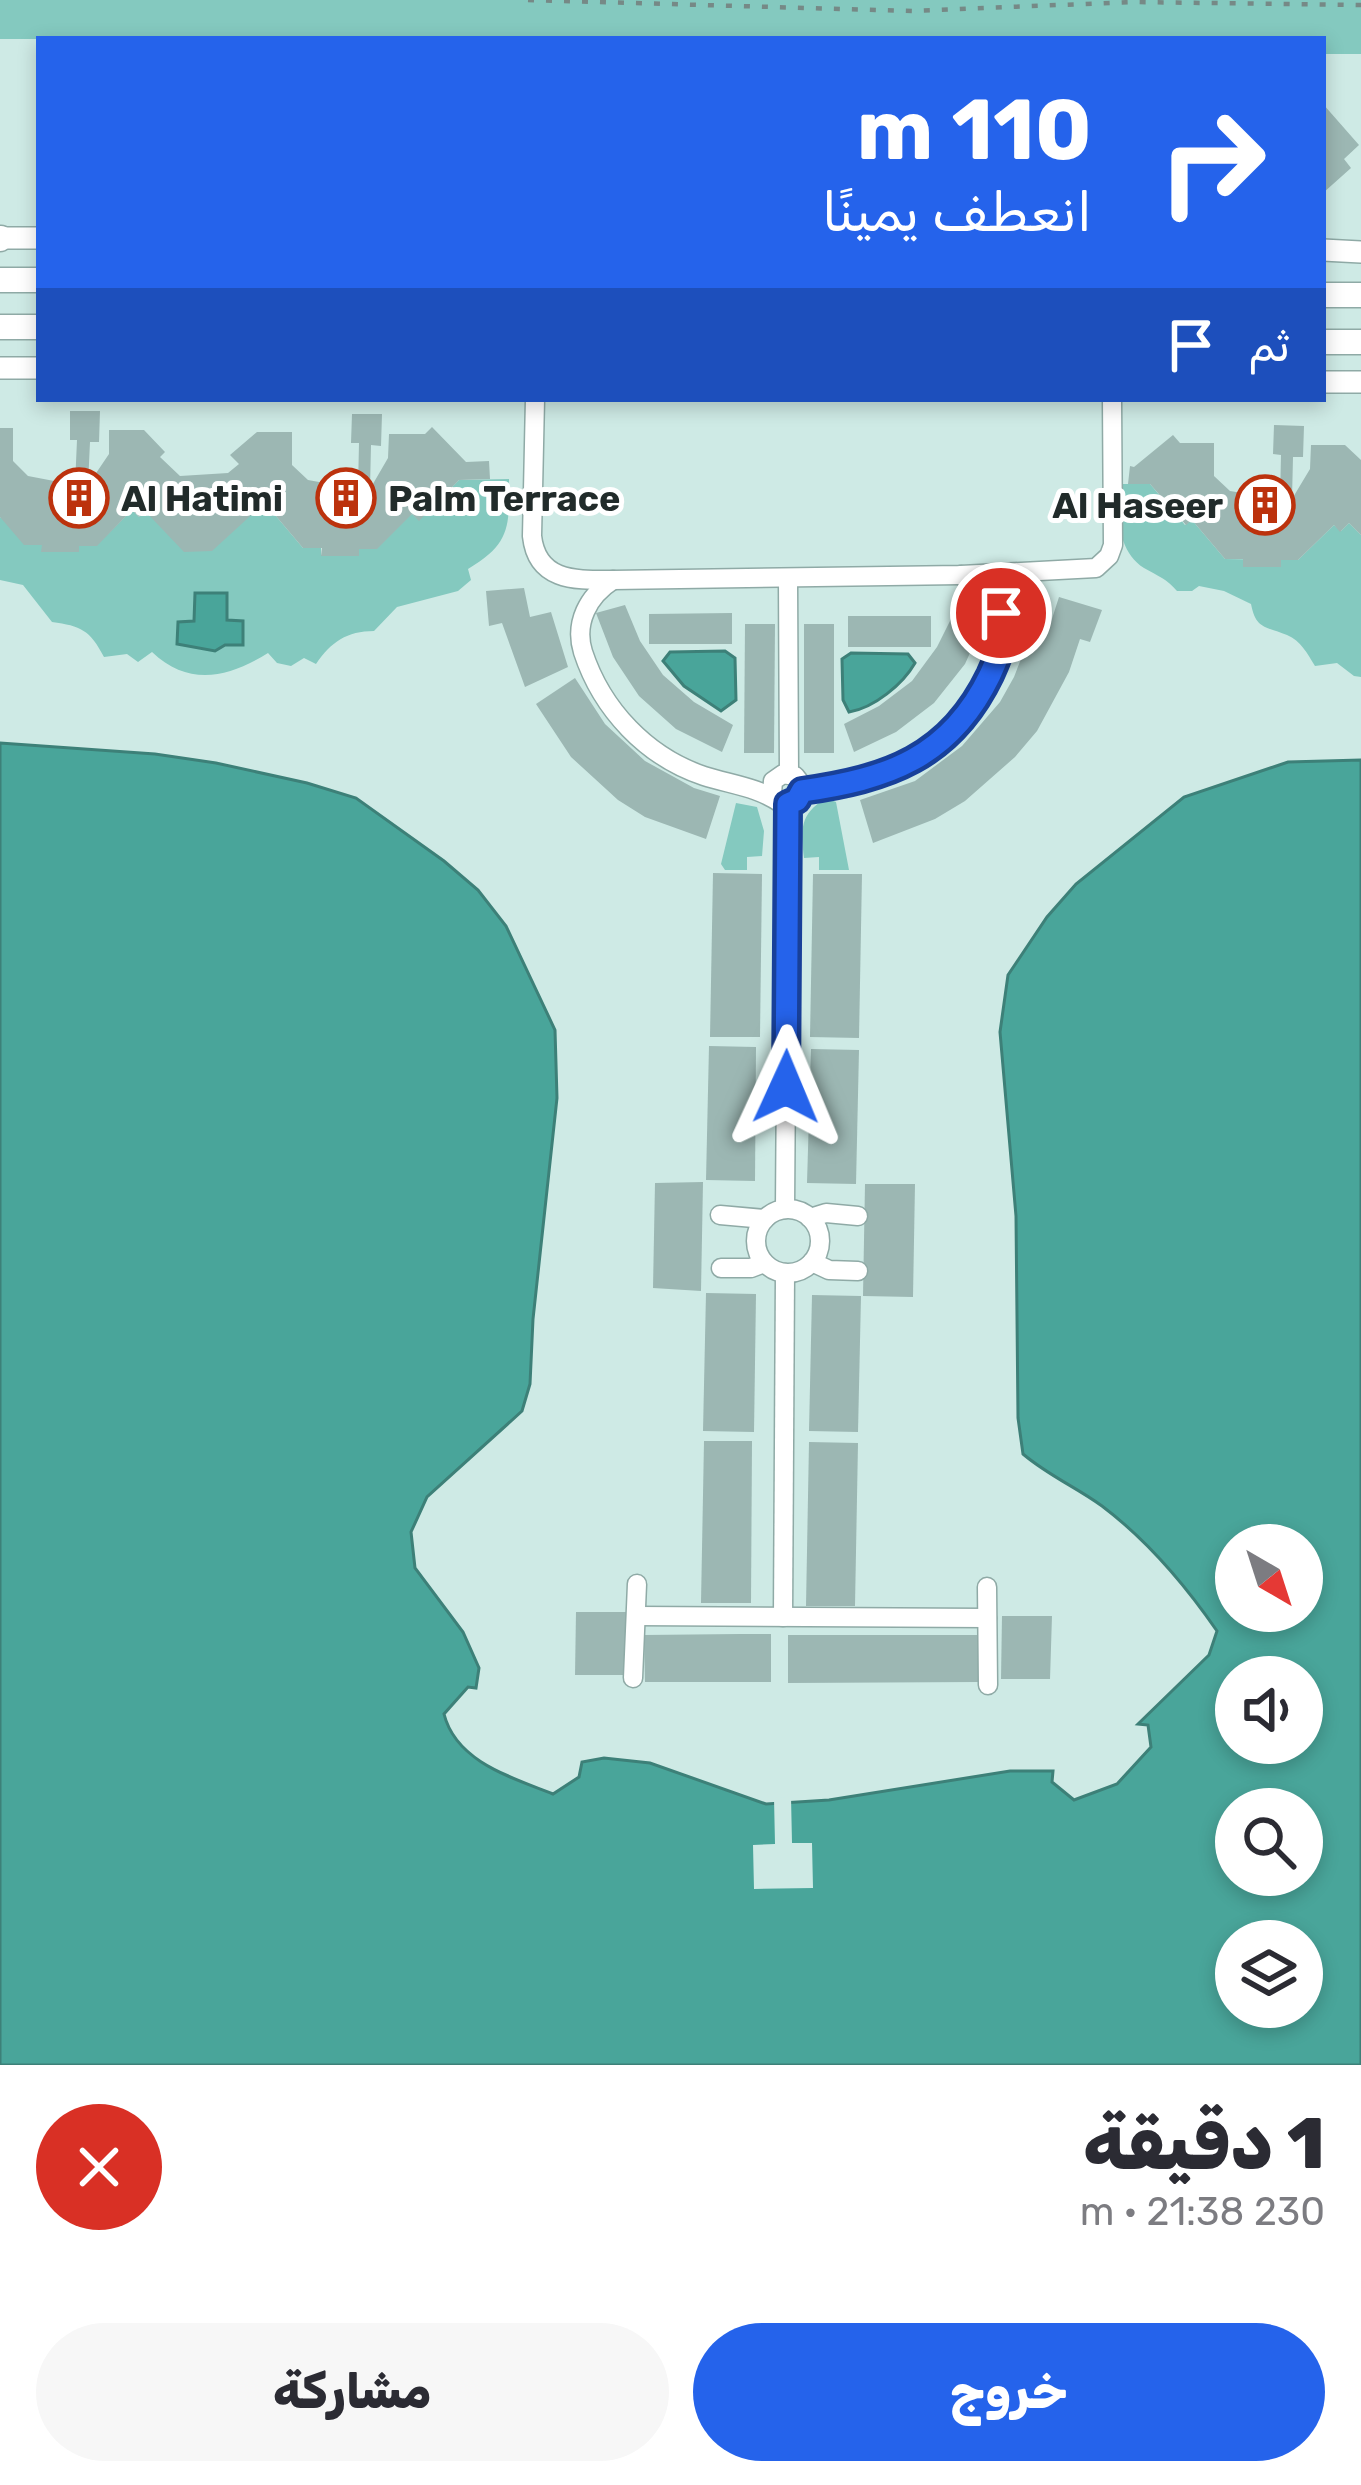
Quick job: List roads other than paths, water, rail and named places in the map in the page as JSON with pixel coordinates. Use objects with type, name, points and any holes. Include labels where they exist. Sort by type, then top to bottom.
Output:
[{"type":"main road","points":[[0,280],[36,280]]},
{"type":"main road","points":[[0,327],[36,327]]},
{"type":"main road","points":[[1326,342],[1361,343]]},
{"type":"street","points":[[0,238],[36,238]]},
{"type":"street","points":[[1326,250],[1361,252]]},
{"type":"street","points":[[0,368],[36,368]]},
{"type":"street","points":[[1326,382],[1361,382]]},
{"type":"street","points":[[535,402],[532,536],[536,556],[558,576],[613,580],[1084,571],[1106,561],[1114,539],[1112,402]]},
{"type":"street","points":[[613,580],[591,599],[579,634],[587,665],[609,705],[640,739],[677,764],[787,796],[861,782],[902,767],[940,742],[970,710],[1000,651],[1005,625],[994,601],[962,575]]},
{"type":"street","points":[[784,1209],[787,796],[799,779],[789,774],[788,578]]},
{"type":"street","points":[[720,1215],[765,1219],[784,1209],[810,1218],[826,1213],[858,1216]]},
{"type":"street","points":[[721,1268],[764,1263],[785,1273],[796,1272],[812,1262],[820,1240],[810,1218]]},
{"type":"street","points":[[764,1263],[756,1241],[765,1219]]},
{"type":"street","points":[[812,1262],[829,1270],[858,1271]]},
{"type":"street","points":[[783,1617],[785,1273]]},
{"type":"street","points":[[633,1678],[637,1584]]},
{"type":"street","points":[[987,1587],[988,1685]]},
{"type":"street","points":[[636,1616],[987,1618]]},
{"type":"railway","points":[[528,0],[912,11],[1132,2],[1361,5]]},
{"type":"place","name":"Al Hatimi","points":[[79,498]]},
{"type":"place","name":"Palm Terrace","points":[[346,498]]},
{"type":"place","name":"Al Haseer","points":[[1265,505]]}]
